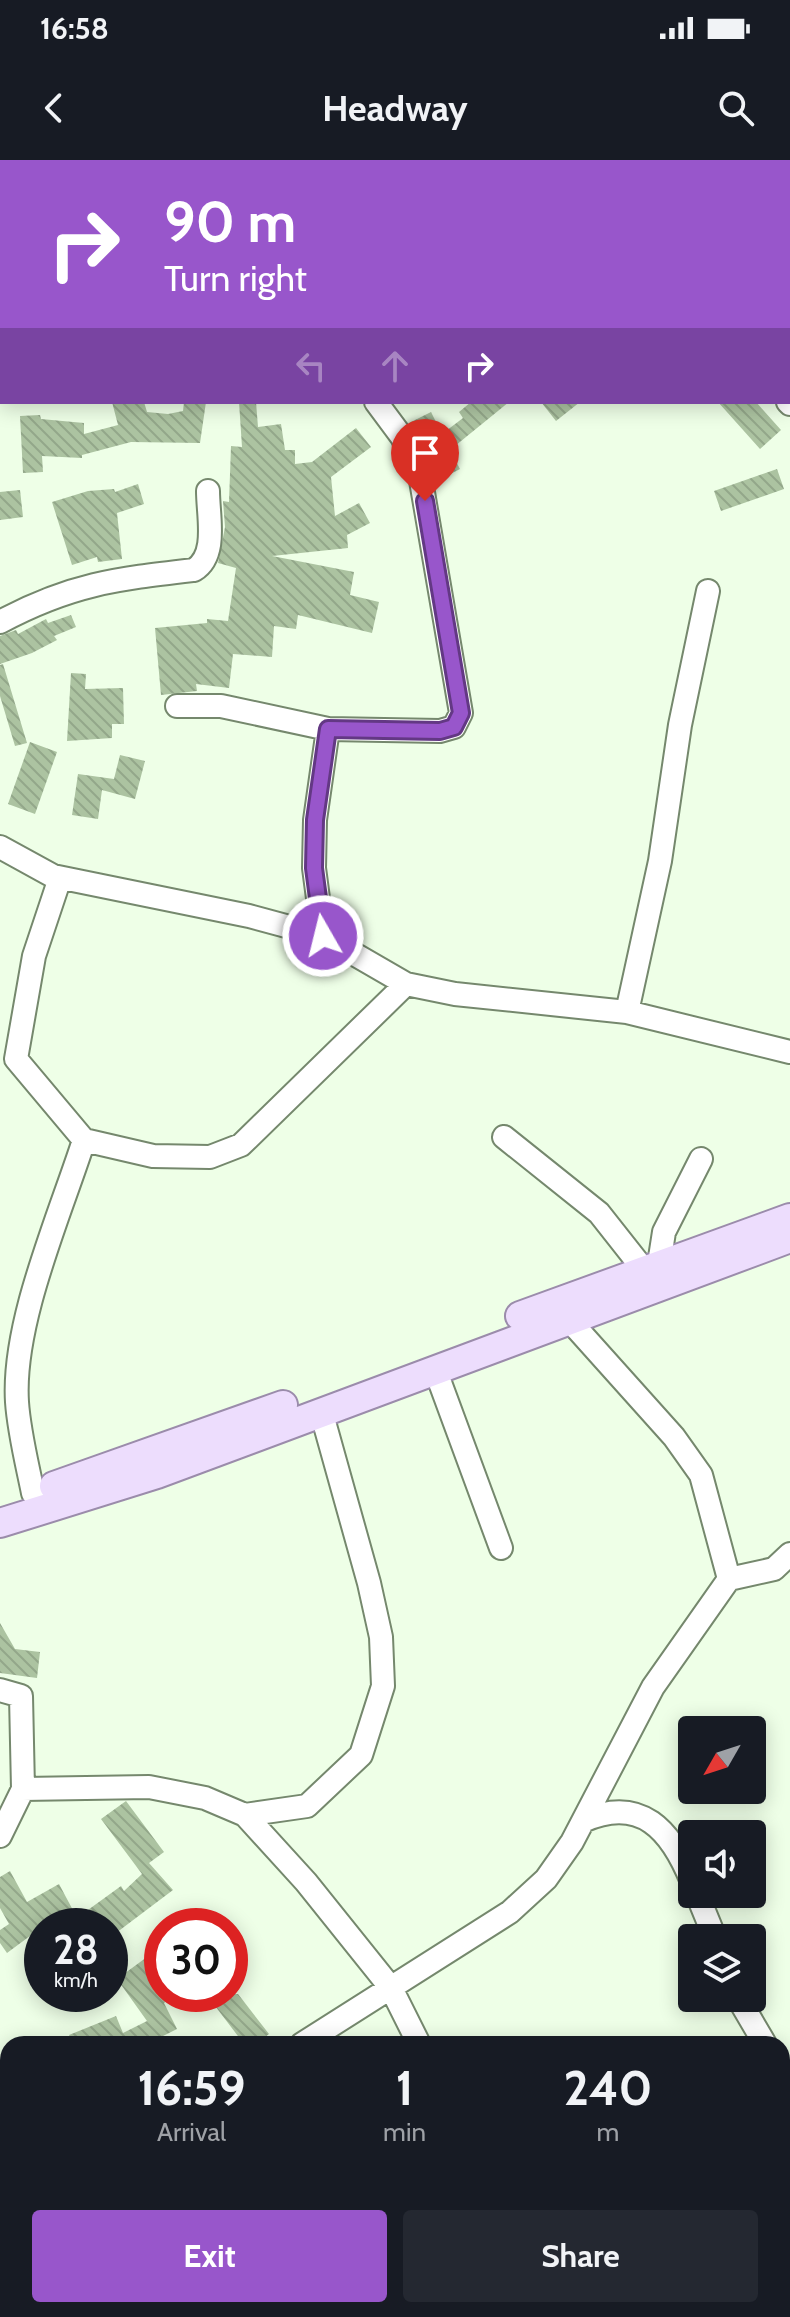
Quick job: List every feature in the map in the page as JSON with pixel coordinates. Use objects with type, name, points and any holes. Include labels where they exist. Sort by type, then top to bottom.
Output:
[{"type":"main road","points":[[0,1503],[158,1451],[790,1218]]},
{"type":"main road","points":[[0,1523],[157,1474],[790,1238]]},
{"type":"street","points":[[177,706],[221,706],[328,729],[440,731],[454,727],[461,713],[420,475],[402,437],[377,404]]},
{"type":"street","points":[[0,622],[37,602],[97,582],[194,570],[204,564],[209,554],[208,491]]},
{"type":"street","points":[[627,1012],[660,861],[680,725],[708,591]]},
{"type":"street","points":[[323,936],[314,868],[315,820],[328,729]]},
{"type":"street","points":[[0,847],[60,878],[249,916],[323,936],[406,984],[455,994],[627,1012],[790,1052]]},
{"type":"street","points":[[60,878],[34,956],[9,1053],[84,1140],[153,1156],[210,1157],[241,1145],[406,984]]},
{"type":"street","points":[[504,1137],[599,1213],[652,1267],[664,1232],[701,1159]]},
{"type":"street","points":[[33,1493],[17,1401],[20,1351],[28,1313],[84,1140]]},
{"type":"street","points":[[570,1321],[674,1437],[701,1475],[729,1579]]},
{"type":"street","points":[[435,1369],[501,1548]]},
{"type":"street","points":[[245,1815],[307,1806],[350,1766],[361,1755],[383,1686],[381,1637],[375,1610],[321,1411]]},
{"type":"street","points":[[315,2036],[510,1912],[546,1879],[583,1821],[653,1687],[729,1579],[774,1569],[790,1554]]},
{"type":"street","points":[[0,1690],[21,1696],[23,1789],[0,1836]]},
{"type":"street","points":[[23,1789],[149,1787],[205,1798],[245,1815],[306,1882],[391,1988],[415,2036]]},
{"type":"street","points":[[583,1821],[606,1811],[644,1818],[678,1850]]},
{"type":"street","points":[[746,2012],[760,2036]]},
{"type":"building","points":[[113,404],[145,404],[147,412],[168,414],[183,411],[184,404],[206,404],[200,443],[131,442],[82,455],[82,458],[42,456],[43,472],[23,473],[20,416],[40,415],[41,419],[84,423],[84,434],[118,425]]},
{"type":"building","points":[[239,404],[256,404],[258,427],[281,424],[285,450],[295,450],[295,464],[312,462],[356,428],[371,447],[331,477],[335,516],[359,503],[370,523],[347,535],[348,548],[272,556],[354,572],[350,595],[379,602],[372,633],[298,615],[296,629],[274,626],[272,657],[233,654],[229,688],[196,684],[197,691],[161,695],[155,628],[207,623],[207,619],[228,621],[236,568],[218,563],[225,527],[223,501],[229,502],[231,446],[242,447]]},
{"type":"building","points":[[469,404],[507,404],[450,450],[460,469],[437,481],[409,423],[431,412],[442,434],[463,418],[459,412]]},
{"type":"building","points":[[543,404],[577,404],[556,421]]},
{"type":"building","points":[[720,404],[758,404],[781,430],[760,449]]},
{"type":"building","points":[[777,469],[784,489],[721,511],[714,491]]},
{"type":"building","points":[[138,484],[144,504],[117,513],[122,559],[98,562],[97,557],[72,565],[52,502],[88,491],[114,489],[115,492]]},
{"type":"building","points":[[20,490],[23,517],[0,520],[0,492]]},
{"type":"building","points":[[71,615],[76,627],[54,636],[57,640],[32,653],[0,664],[0,636],[16,630],[18,634],[46,619],[48,623]]},
{"type":"building","points":[[3,664],[27,743],[15,746],[0,696],[0,665]]},
{"type":"building","points":[[71,673],[86,674],[85,689],[123,688],[124,724],[112,724],[112,738],[67,741]]},
{"type":"building","points":[[30,742],[57,752],[35,814],[8,804]]},
{"type":"building","points":[[120,755],[145,761],[135,799],[102,790],[98,819],[72,815],[78,774],[114,779]]},
{"type":"building","points":[[0,1623],[15,1649],[40,1652],[37,1678],[0,1673]]},
{"type":"building","points":[[126,1801],[164,1852],[149,1863],[173,1890],[149,1908],[144,1908],[144,1912],[128,1924],[128,1908],[91,1908],[121,1886],[124,1891],[142,1874],[101,1819]]},
{"type":"building","points":[[10,1871],[27,1902],[59,1884],[72,1908],[24,1908],[24,1940],[7,1953],[0,1943],[0,1930],[9,1924],[0,1908],[0,1877]]},
{"type":"building","points":[[144,1959],[144,2012],[168,2012],[177,2029],[163,2036],[69,2035],[116,2016],[123,2033],[147,2021],[128,1994],[128,1971]]},
{"type":"building","points":[[248,2007],[269,2034],[238,2036],[220,2012],[248,2012]]},
{"type":"route","points":[[323,936],[314,868],[315,820],[328,729],[440,731],[454,727],[461,713],[425,501]]}]
